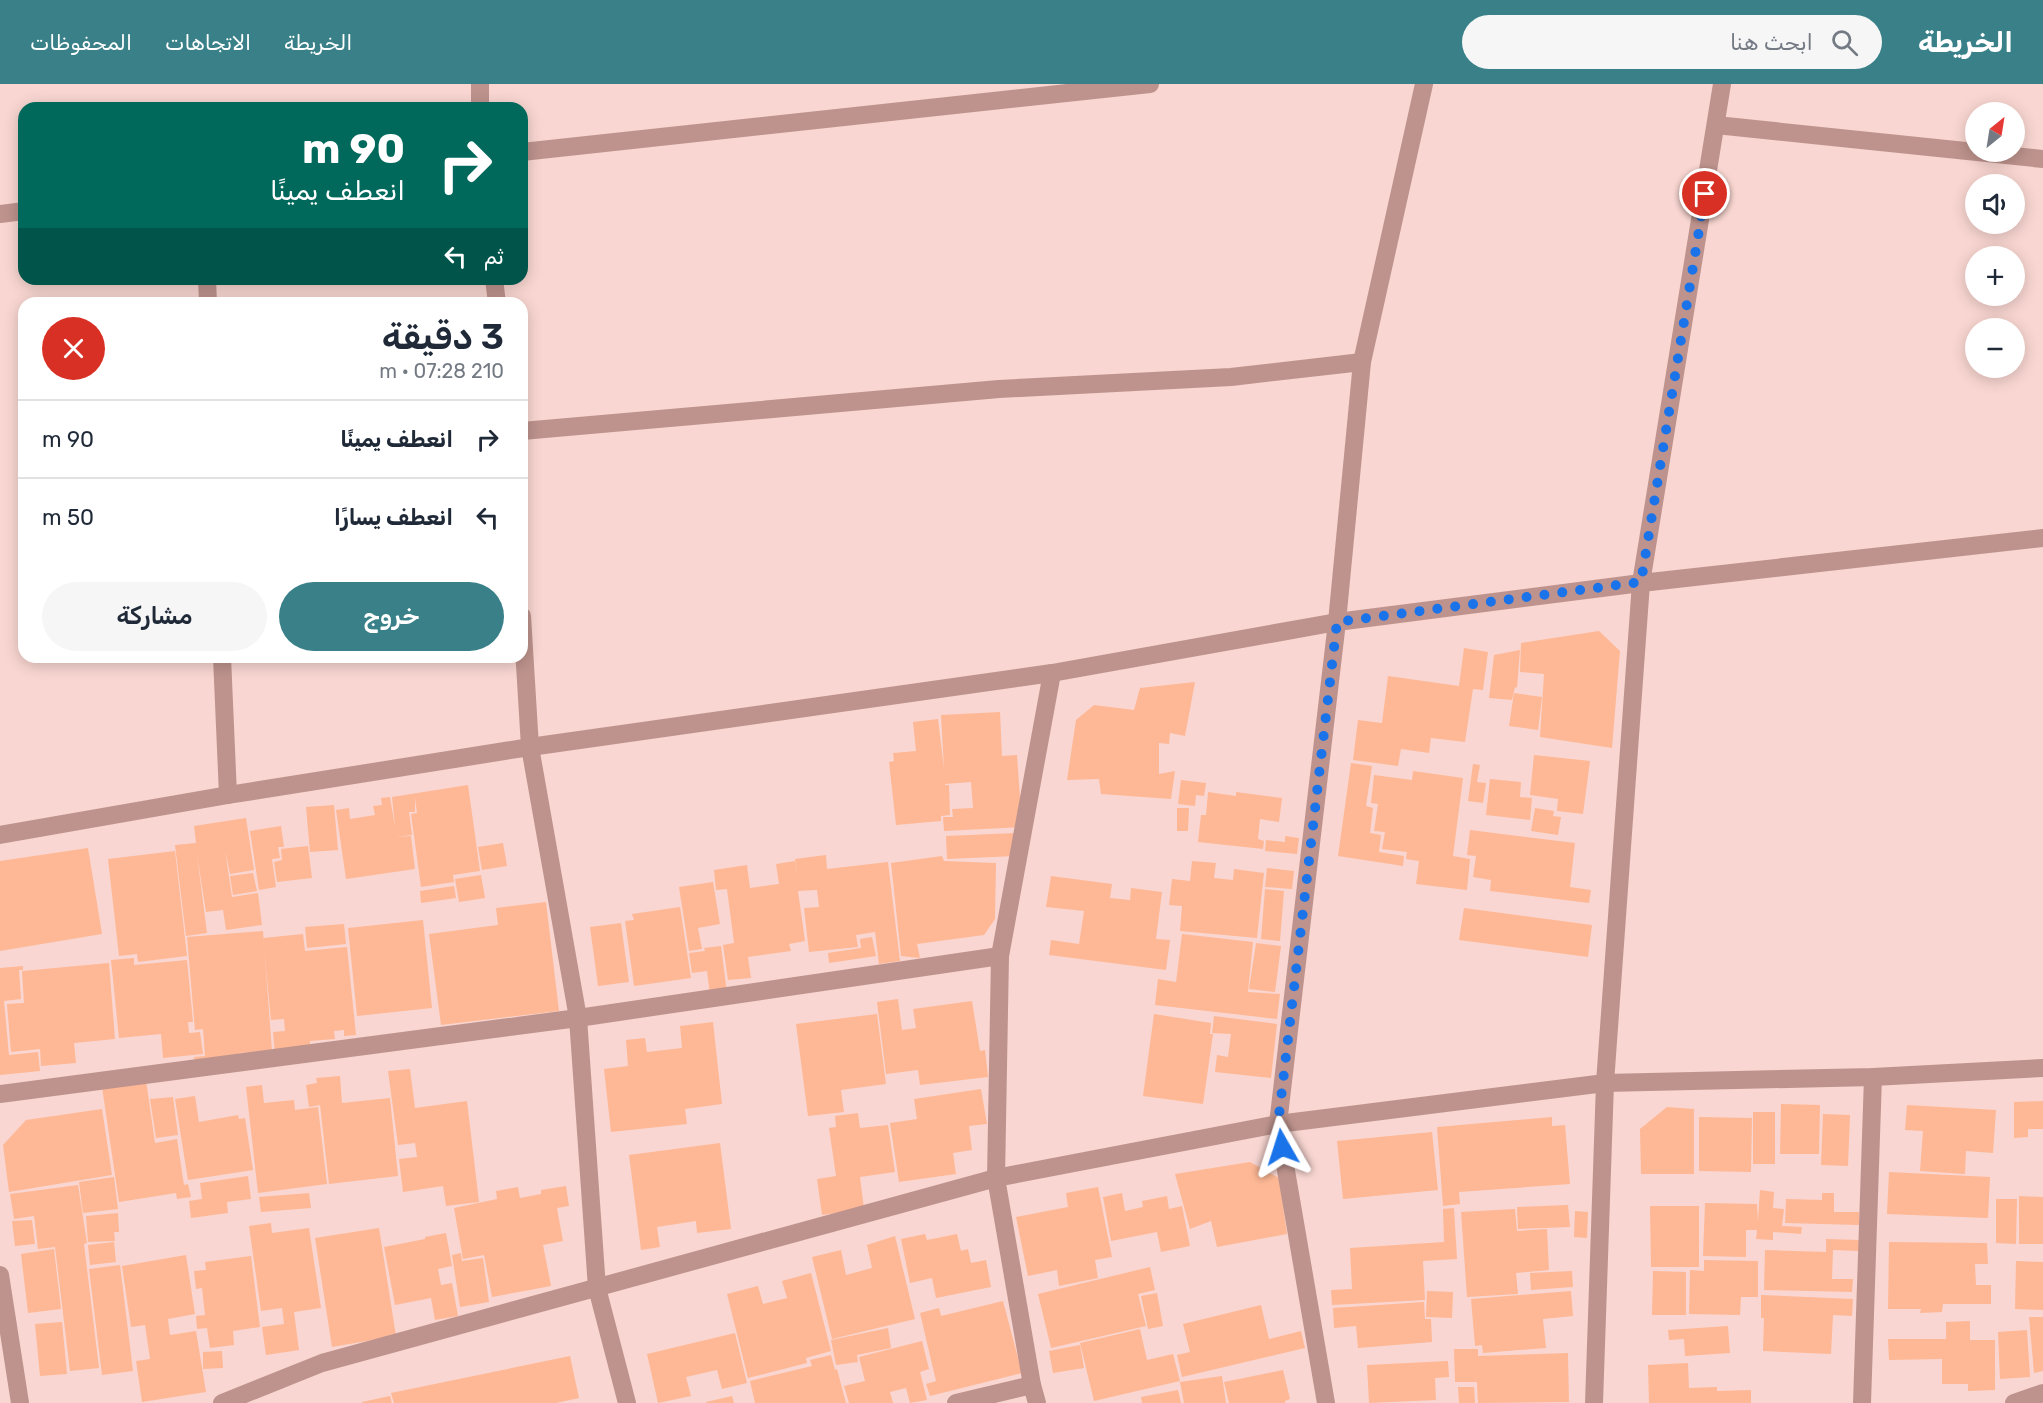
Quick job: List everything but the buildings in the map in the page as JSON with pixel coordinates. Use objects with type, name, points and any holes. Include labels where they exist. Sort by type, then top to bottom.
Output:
[{"type":"street","points":[[480,84],[480,102]]},
{"type":"street","points":[[528,151],[1150,84]]},
{"type":"street","points":[[1326,1403],[1278,1124],[1337,622],[1362,362],[1424,84]]},
{"type":"street","points":[[1594,1403],[1605,1083],[1641,582],[1722,84]]},
{"type":"street","points":[[1716,126],[2043,159]]},
{"type":"street","points":[[0,214],[18,212]]},
{"type":"street","points":[[528,430],[999,389],[1231,377],[1362,362]]},
{"type":"street","points":[[0,835],[228,795],[530,747],[1052,673],[1337,622],[1641,582],[2043,538]]},
{"type":"street","points":[[222,663],[228,795]]},
{"type":"street","points":[[525,663],[530,747],[578,1018],[597,1288],[627,1403]]},
{"type":"street","points":[[956,1403],[1035,1394],[996,1178],[1000,956],[1052,673]]},
{"type":"street","points":[[0,1094],[578,1018],[1000,956]]},
{"type":"street","points":[[222,1403],[322,1363],[996,1178],[1278,1124],[1605,1083],[1873,1077],[2043,1068]]},
{"type":"street","points":[[1862,1403],[1873,1077]]},
{"type":"street","points":[[0,1275],[20,1403]]},
{"type":"street","points":[[2014,1403],[2043,1393]]},
{"type":"route","points":[[1282,1147],[1278,1124],[1337,622],[1641,582],[1705,194]]}]
